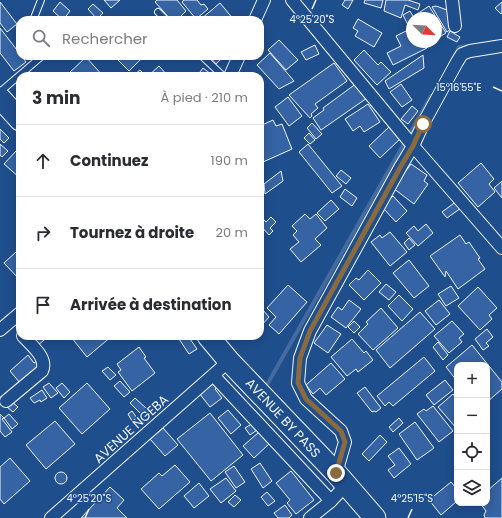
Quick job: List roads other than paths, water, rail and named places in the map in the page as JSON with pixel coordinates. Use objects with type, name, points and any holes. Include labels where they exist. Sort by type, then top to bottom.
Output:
[{"type":"highway","points":[[0,98],[16,116]]},
{"type":"highway","name":"AVENUE BY PASS","points":[[211,340],[229,361],[341,479],[375,518]]},
{"type":"street","points":[[257,16],[264,0]]},
{"type":"street","points":[[292,0],[410,143],[502,248]]},
{"type":"street","points":[[452,0],[455,26]]},
{"type":"street","points":[[310,518],[331,501],[341,479],[345,442],[341,431],[306,399],[298,383],[300,358],[310,331],[401,166],[410,143],[423,124],[462,54],[470,51],[502,46]]},
{"type":"street","points":[[232,72],[237,60]]},
{"type":"street","points":[[0,330],[16,316]]},
{"type":"street","points":[[10,321],[16,328]]},
{"type":"street","points":[[6,401],[42,371],[44,367],[43,359],[26,340]]},
{"type":"street","name":"AVENUE NGEBA","points":[[51,518],[229,361]]},
{"type":"street","points":[[213,375],[331,501]]},
{"type":"lane","points":[[35,16],[41,0]]},
{"type":"lane","points":[[158,12],[162,16]]},
{"type":"lane","points":[[23,72],[37,60]]},
{"type":"lane","points":[[206,60],[219,72]]},
{"type":"lane","points":[[0,92],[16,78]]},
{"type":"waterway","points":[[456,54],[459,47],[469,46]]},
{"type":"waterway","points":[[268,383],[431,96]]}]
